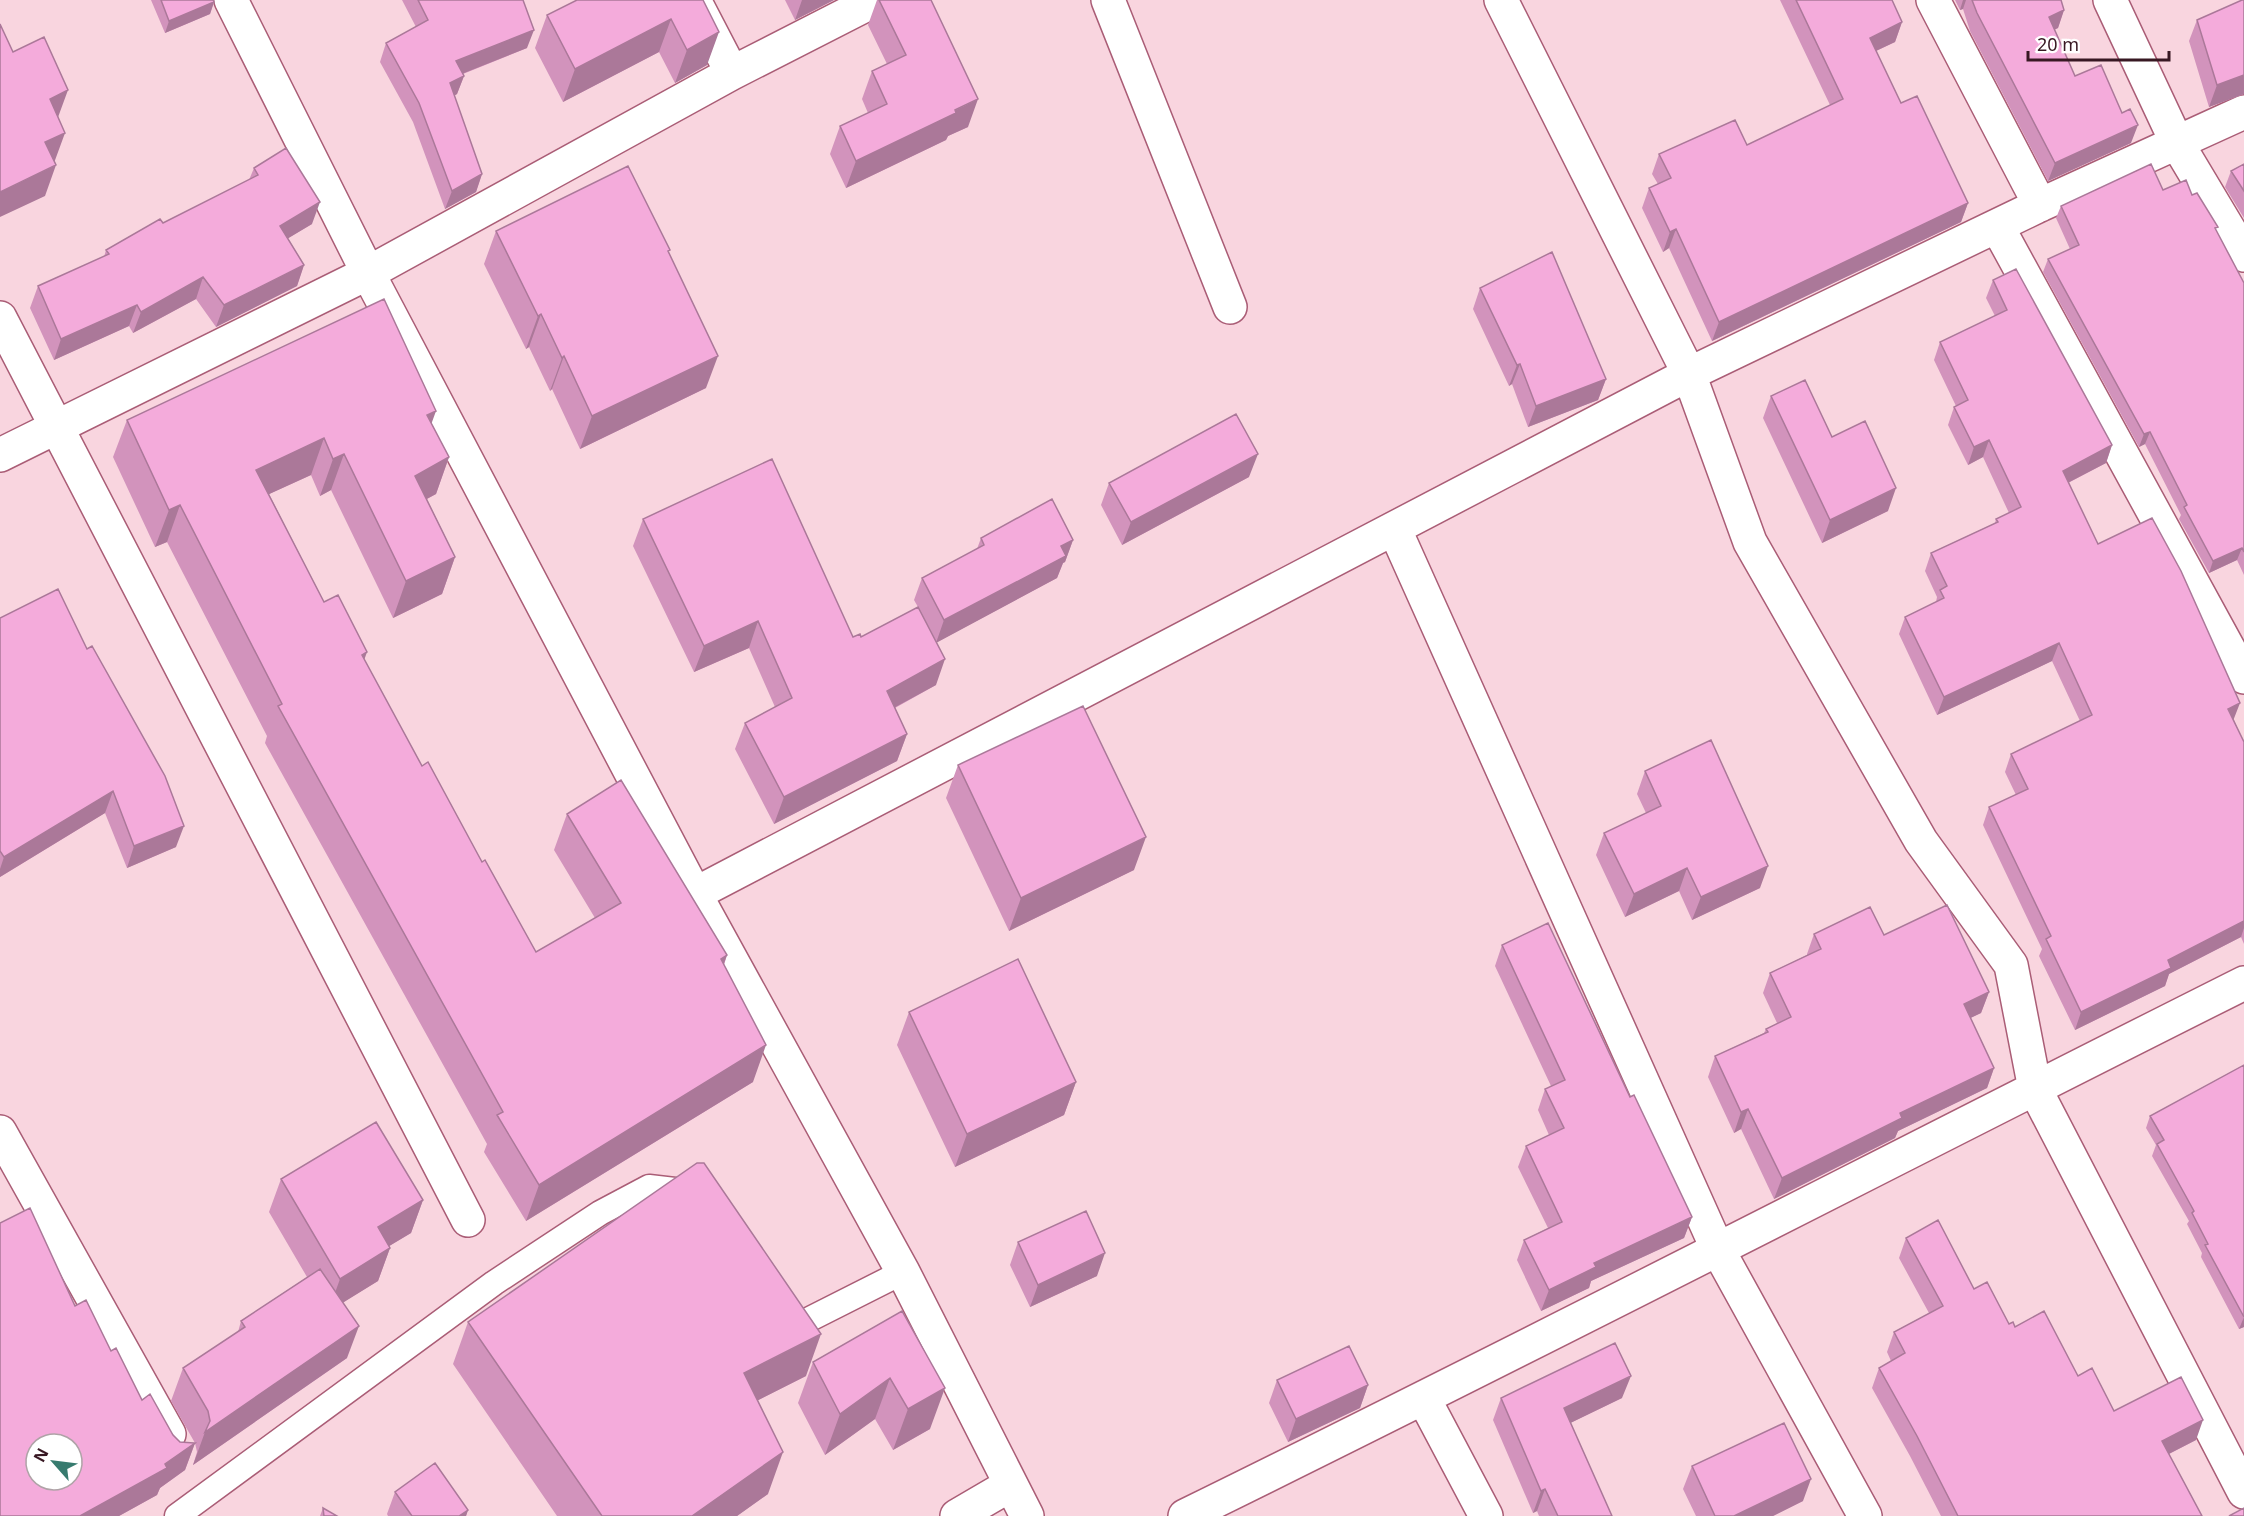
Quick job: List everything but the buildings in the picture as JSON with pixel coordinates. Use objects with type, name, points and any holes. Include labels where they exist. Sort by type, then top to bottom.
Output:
[{"type":"street","points":[[231,0],[368,273],[695,894],[903,1272],[1027,1516]]},
{"type":"street","points":[[694,0],[732,73]]},
{"type":"street","points":[[0,455],[368,273],[732,73],[875,0]]},
{"type":"street","points":[[1108,0],[1230,307]]},
{"type":"street","points":[[1501,0],[1689,374],[1750,542],[1920,841],[2010,965],[2035,1089],[2244,1492]]},
{"type":"street","points":[[1933,0],[2040,205]]},
{"type":"street","points":[[2110,0],[2177,143],[2244,255]]},
{"type":"street","points":[[695,894],[1395,530],[1689,374],[2040,205],[2244,112]]},
{"type":"street","points":[[1997,226],[2244,677]]},
{"type":"street","points":[[0,318],[468,1220]]},
{"type":"street","points":[[1395,530],[1717,1248],[1865,1516]]},
{"type":"street","points":[[1185,1516],[1424,1399],[1717,1248],[2244,983]]},
{"type":"street","points":[[0,1132],[180,1453]]},
{"type":"street","points":[[1424,1399],[1486,1516]]},
{"type":"street","points":[[957,1516],[1010,1485]]},
{"type":"lane","points":[[177,1516],[494,1283],[600,1213],[649,1186],[698,1192],[714,1204]]},
{"type":"lane","points":[[774,1289],[790,1318],[801,1323],[903,1272]]}]
